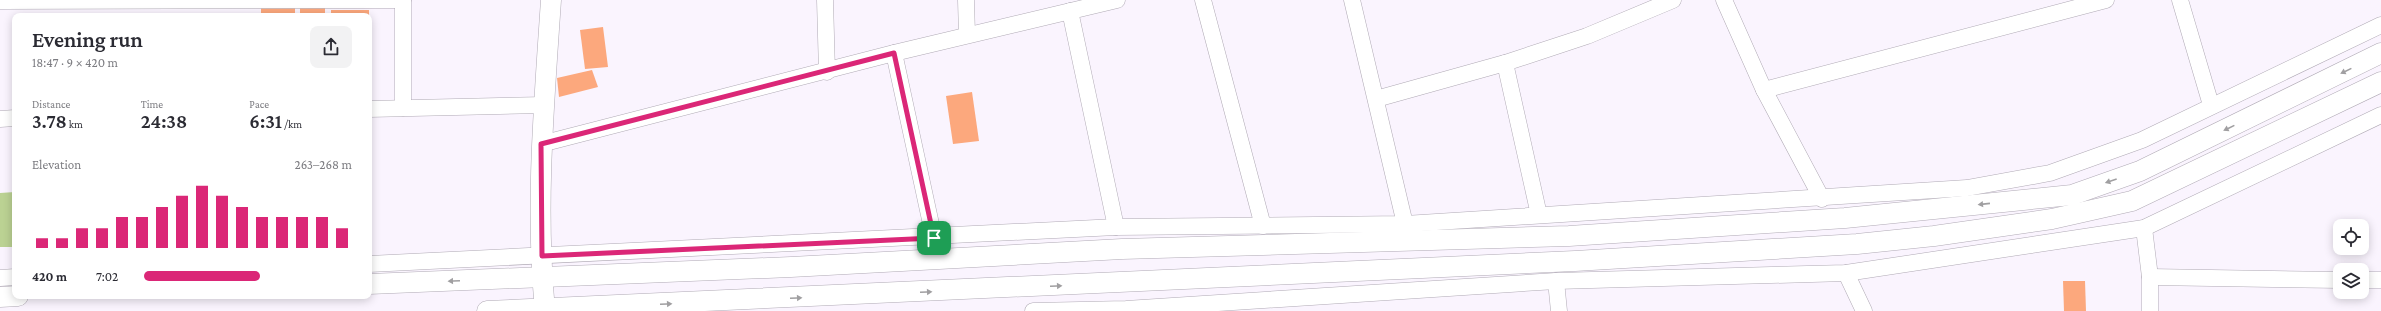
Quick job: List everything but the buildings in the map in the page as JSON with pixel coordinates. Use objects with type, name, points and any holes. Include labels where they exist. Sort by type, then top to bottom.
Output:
[{"type":"street","points":[[0,1],[403,0],[403,108]]},
{"type":"street","points":[[544,310],[542,276],[541,144],[551,0]]},
{"type":"street","points":[[825,0],[827,72]]},
{"type":"street","points":[[966,0],[967,35]]},
{"type":"street","points":[[541,144],[827,72],[894,53],[1070,11],[1096,2],[1117,0]]},
{"type":"street","points":[[1203,0],[1263,226]]},
{"type":"street","points":[[1352,0],[1405,224]]},
{"type":"street","points":[[1376,99],[1505,63],[1588,36],[1673,0]]},
{"type":"street","points":[[1724,0],[1764,90],[1822,199]]},
{"type":"street","points":[[1764,90],[2106,0]]},
{"type":"street","points":[[2180,0],[2210,106]]},
{"type":"street","points":[[1070,11],[1116,228]]},
{"type":"street","points":[[372,264],[934,238],[1116,228],[1405,224],[1822,199],[1967,188],[2050,173],[2142,140],[2381,25]]},
{"type":"street","points":[[894,53],[934,238]]},
{"type":"street","points":[[372,284],[791,267],[1122,249],[1569,236],[1845,218],[2072,195],[2140,171],[2381,54]]},
{"type":"street","points":[[1505,63],[1540,215]]},
{"type":"street","points":[[487,311],[544,310],[1582,261],[1857,244],[1934,236],[2052,219],[2132,201],[2381,82]]},
{"type":"street","points":[[372,109],[544,105]]},
{"type":"street","points":[[1033,311],[1126,310],[1556,281],[1846,273],[2144,228],[2381,116]]},
{"type":"street","points":[[0,119],[12,118]]},
{"type":"street","points":[[2144,228],[2150,277],[2150,311]]},
{"type":"street","points":[[1846,273],[1864,311]]},
{"type":"street","points":[[0,278],[12,277]]},
{"type":"street","points":[[2150,277],[2333,280]]},
{"type":"street","points":[[2369,280],[2381,280]]},
{"type":"street","points":[[1556,281],[1559,311]]},
{"type":"street","points":[[0,297],[12,296]]},
{"type":"green space","points":[[12,192],[12,247],[0,247],[0,193]]},
{"type":"route","points":[[894,53],[934,238],[703,247],[542,256],[540,243],[541,144],[827,72],[894,53]]}]
